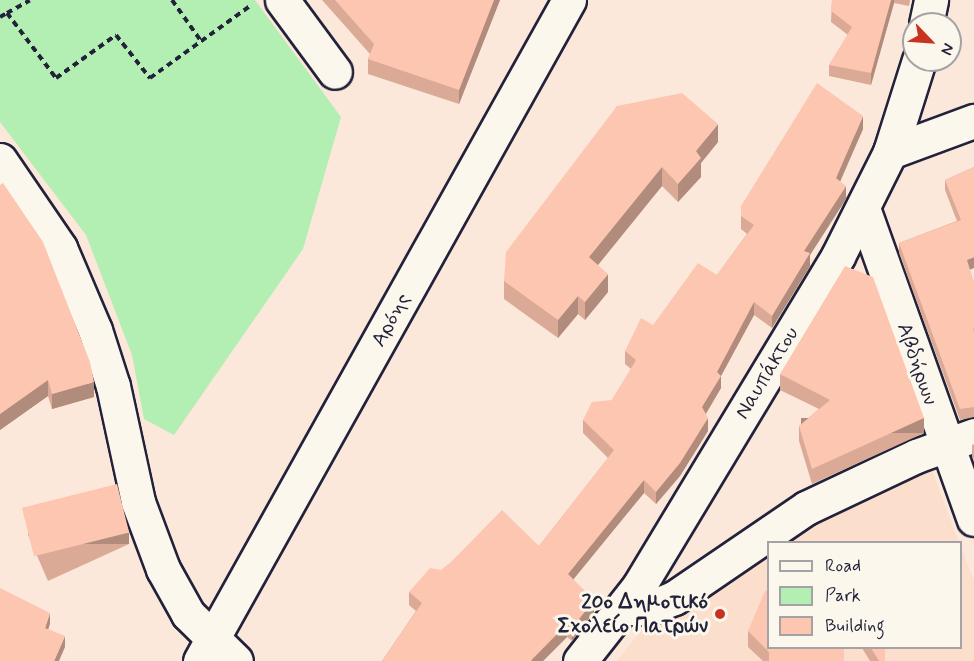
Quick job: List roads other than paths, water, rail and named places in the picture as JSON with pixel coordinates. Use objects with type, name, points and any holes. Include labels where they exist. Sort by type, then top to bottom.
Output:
[{"type":"street","points":[[282,0],[335,72]]},
{"type":"street","name":"Αρόης","points":[[205,650],[569,0]]},
{"type":"street","name":"Ναυπάκτου","points":[[580,661],[624,608],[838,256],[890,152],[915,72]]},
{"type":"street","points":[[890,152],[974,121]]},
{"type":"street","points":[[0,160],[25,193],[64,258],[95,330],[113,386],[123,444],[145,524],[178,599],[205,650],[236,661]]},
{"type":"street","name":"Αβδήρων","points":[[863,208],[959,440],[974,519]]},
{"type":"street","points":[[624,608],[649,608],[674,598],[806,508],[959,440]]},
{"type":"place","name":"20ο Δημοτικό Σχολείο Πατρών","points":[[720,614]]}]
